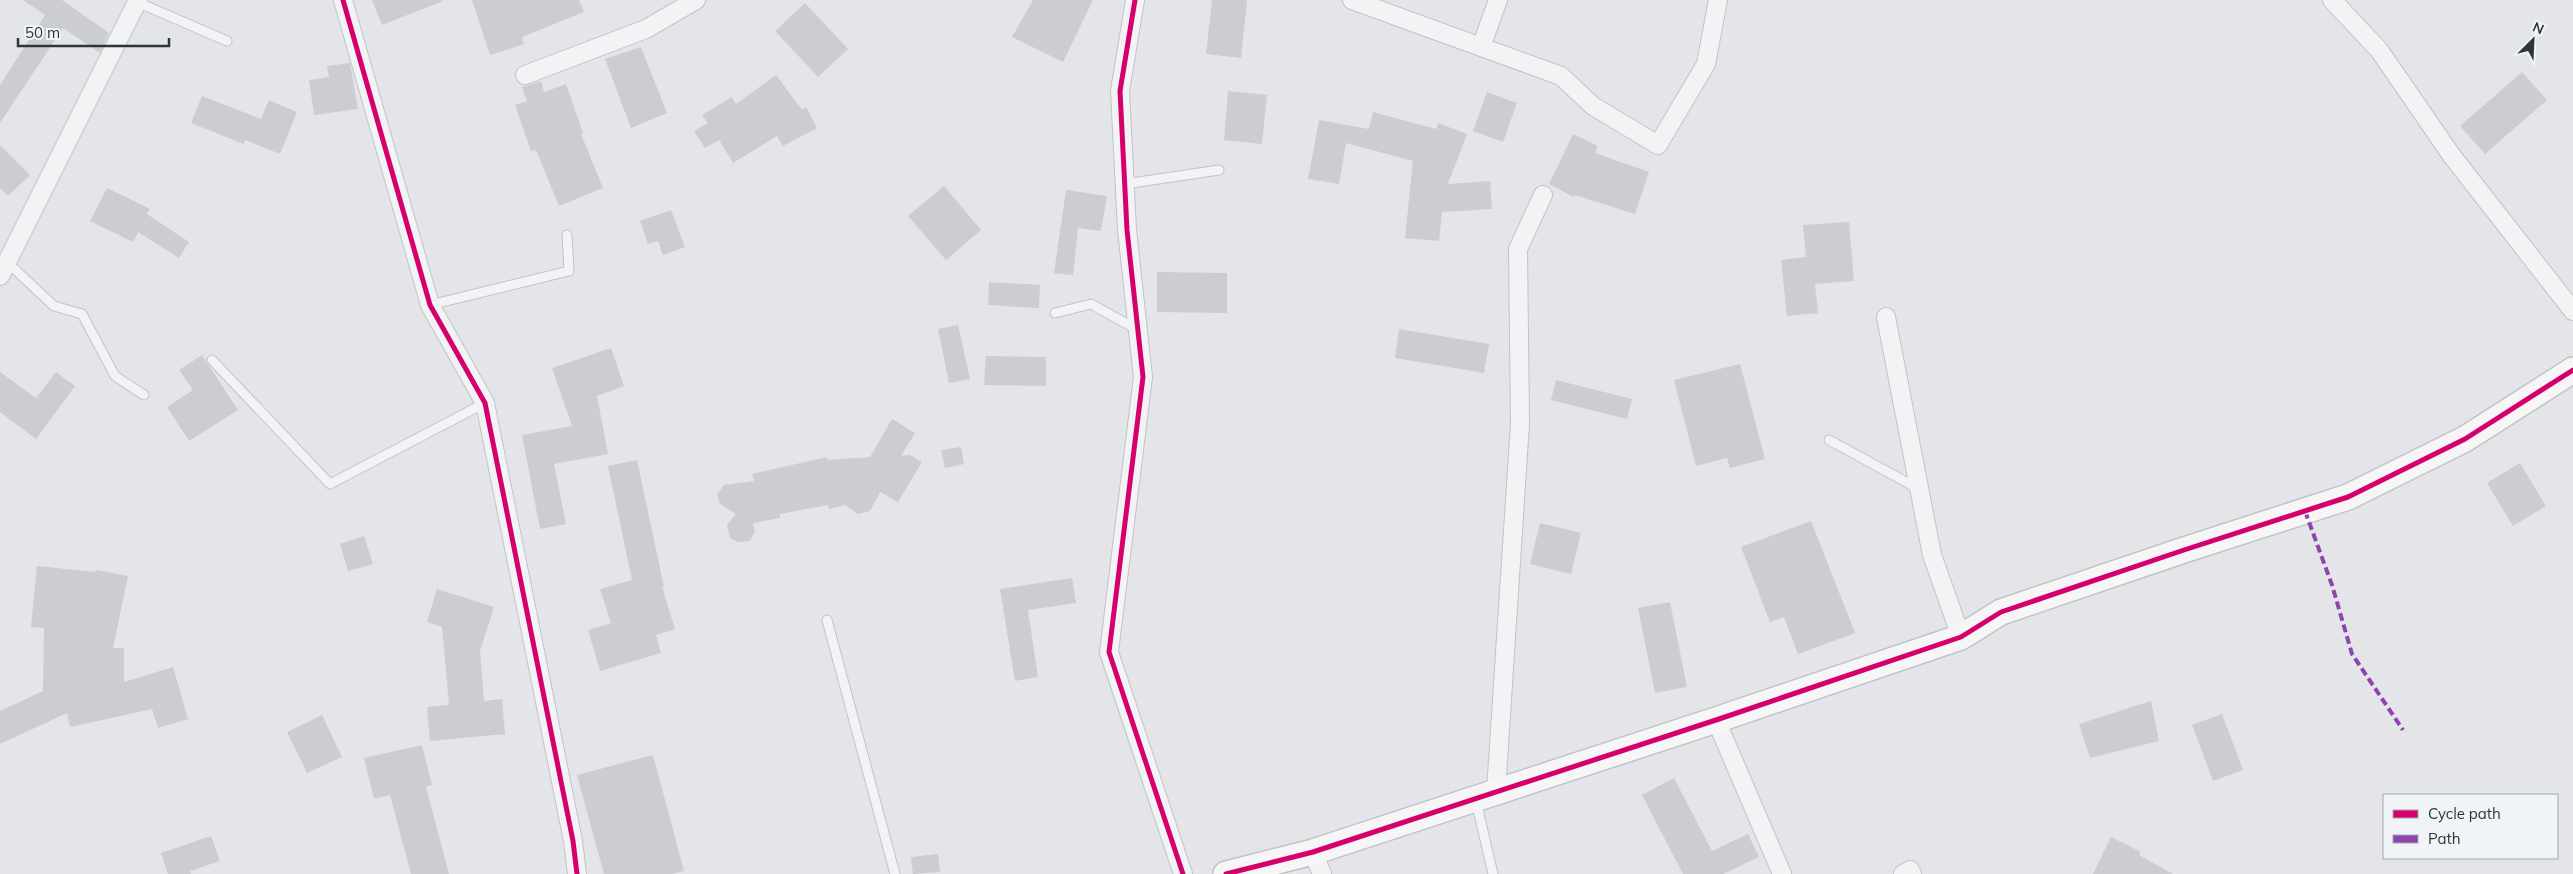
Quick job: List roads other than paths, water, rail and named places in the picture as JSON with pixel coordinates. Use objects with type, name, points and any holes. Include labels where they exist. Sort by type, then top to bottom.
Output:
[{"type":"street","points":[[343,0],[430,305],[485,403],[571,832],[577,874]]},
{"type":"street","points":[[525,75],[646,29],[696,0]]},
{"type":"street","points":[[1135,0],[1120,91],[1127,230],[1143,377],[1109,652],[1183,874]]},
{"type":"street","points":[[1352,0],[1561,76],[1593,106],[1658,145],[1706,64],[1718,0]]},
{"type":"street","points":[[1481,47],[1498,0]]},
{"type":"street","points":[[2332,0],[2379,50],[2452,156],[2573,311]]},
{"type":"street","points":[[6,261],[138,1]]},
{"type":"street","points":[[1486,795],[1520,424],[1518,249],[1542,195]]},
{"type":"street","points":[[1886,317],[1932,555],[1961,637]]},
{"type":"street","points":[[1226,874],[1317,863],[1486,795],[1961,637],[2001,612],[2348,497],[2465,439],[2573,370]]},
{"type":"street","points":[[1716,720],[1782,874]]},
{"type":"street","points":[[1903,874],[1910,870],[1912,874]]},
{"type":"lane","points":[[138,1],[227,41]]},
{"type":"lane","points":[[1125,184],[1219,170]]},
{"type":"lane","points":[[430,305],[570,271],[566,235]]},
{"type":"lane","points":[[6,261],[54,306],[82,314],[115,376],[144,396]]},
{"type":"lane","points":[[1055,313],[1091,304],[1138,330]]},
{"type":"lane","points":[[212,360],[330,484],[485,403]]},
{"type":"lane","points":[[1829,440],[1919,489]]},
{"type":"lane","points":[[828,620],[895,874]]},
{"type":"lane","points":[[1486,795],[1493,874]]}]
